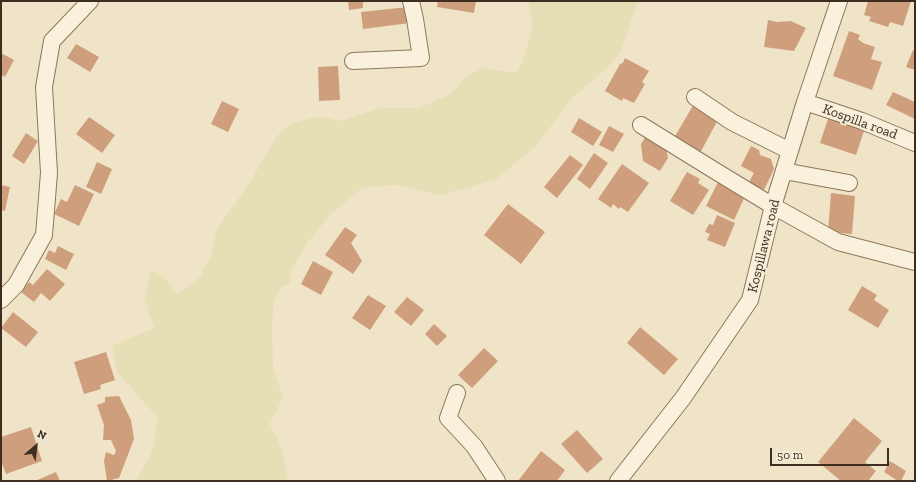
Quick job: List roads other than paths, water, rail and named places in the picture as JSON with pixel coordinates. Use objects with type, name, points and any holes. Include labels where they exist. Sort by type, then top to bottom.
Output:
[{"type":"street","points":[[1,300],[16,285],[44,235],[50,173],[44,87],[52,41],[90,1]]},
{"type":"street","points":[[353,61],[421,58],[411,1]]},
{"type":"street","name":"Kospillawa road","points":[[618,481],[684,398],[750,300],[773,206],[805,102],[839,1]]},
{"type":"street","points":[[695,97],[732,122],[790,151]]},
{"type":"street","name":"Kospilla road","points":[[805,102],[862,121],[915,143]]},
{"type":"street","points":[[641,125],[773,206],[838,242],[915,262]]},
{"type":"street","points":[[784,171],[849,183]]},
{"type":"street","points":[[456,393],[448,418],[474,446],[498,481]]}]
